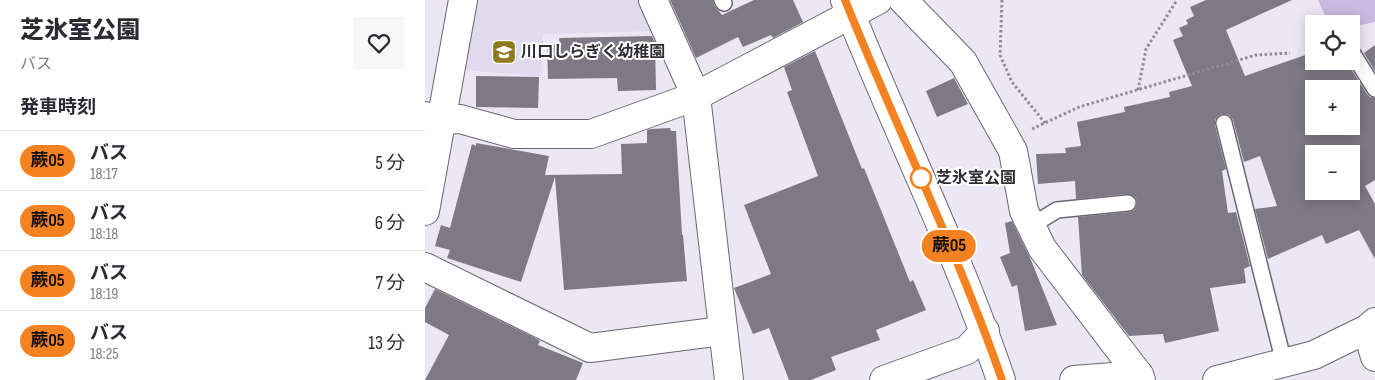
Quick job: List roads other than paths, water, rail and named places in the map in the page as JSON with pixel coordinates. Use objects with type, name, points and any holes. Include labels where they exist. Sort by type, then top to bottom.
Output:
[{"type":"street","points":[[425,211],[433,118],[463,0]]},
{"type":"street","points":[[653,0],[696,96],[729,380]]},
{"type":"street","points":[[433,118],[460,119],[514,134],[591,134],[696,96],[848,7],[878,0]]},
{"type":"street","points":[[903,0],[963,62],[1013,151],[1024,211],[1042,248],[1140,377]]},
{"type":"street","points":[[848,7],[985,332],[1001,380]]},
{"type":"street","points":[[425,267],[590,348],[722,332]]},
{"type":"street","points":[[1217,380],[1315,354],[1371,326],[1375,357]]},
{"type":"street","points":[[884,380],[967,350],[985,332]]},
{"type":"street","points":[[1073,380],[1140,377]]},
{"type":"lane","points":[[1360,65],[1375,89]]},
{"type":"lane","points":[[1224,123],[1284,363]]},
{"type":"lane","points":[[1031,226],[1057,210],[1129,203]]},
{"type":"place","name":"川口しらぎく幼稚園","points":[[504,52]]},
{"type":"place","name":"芝氷室公園","points":[[921,178]]}]
